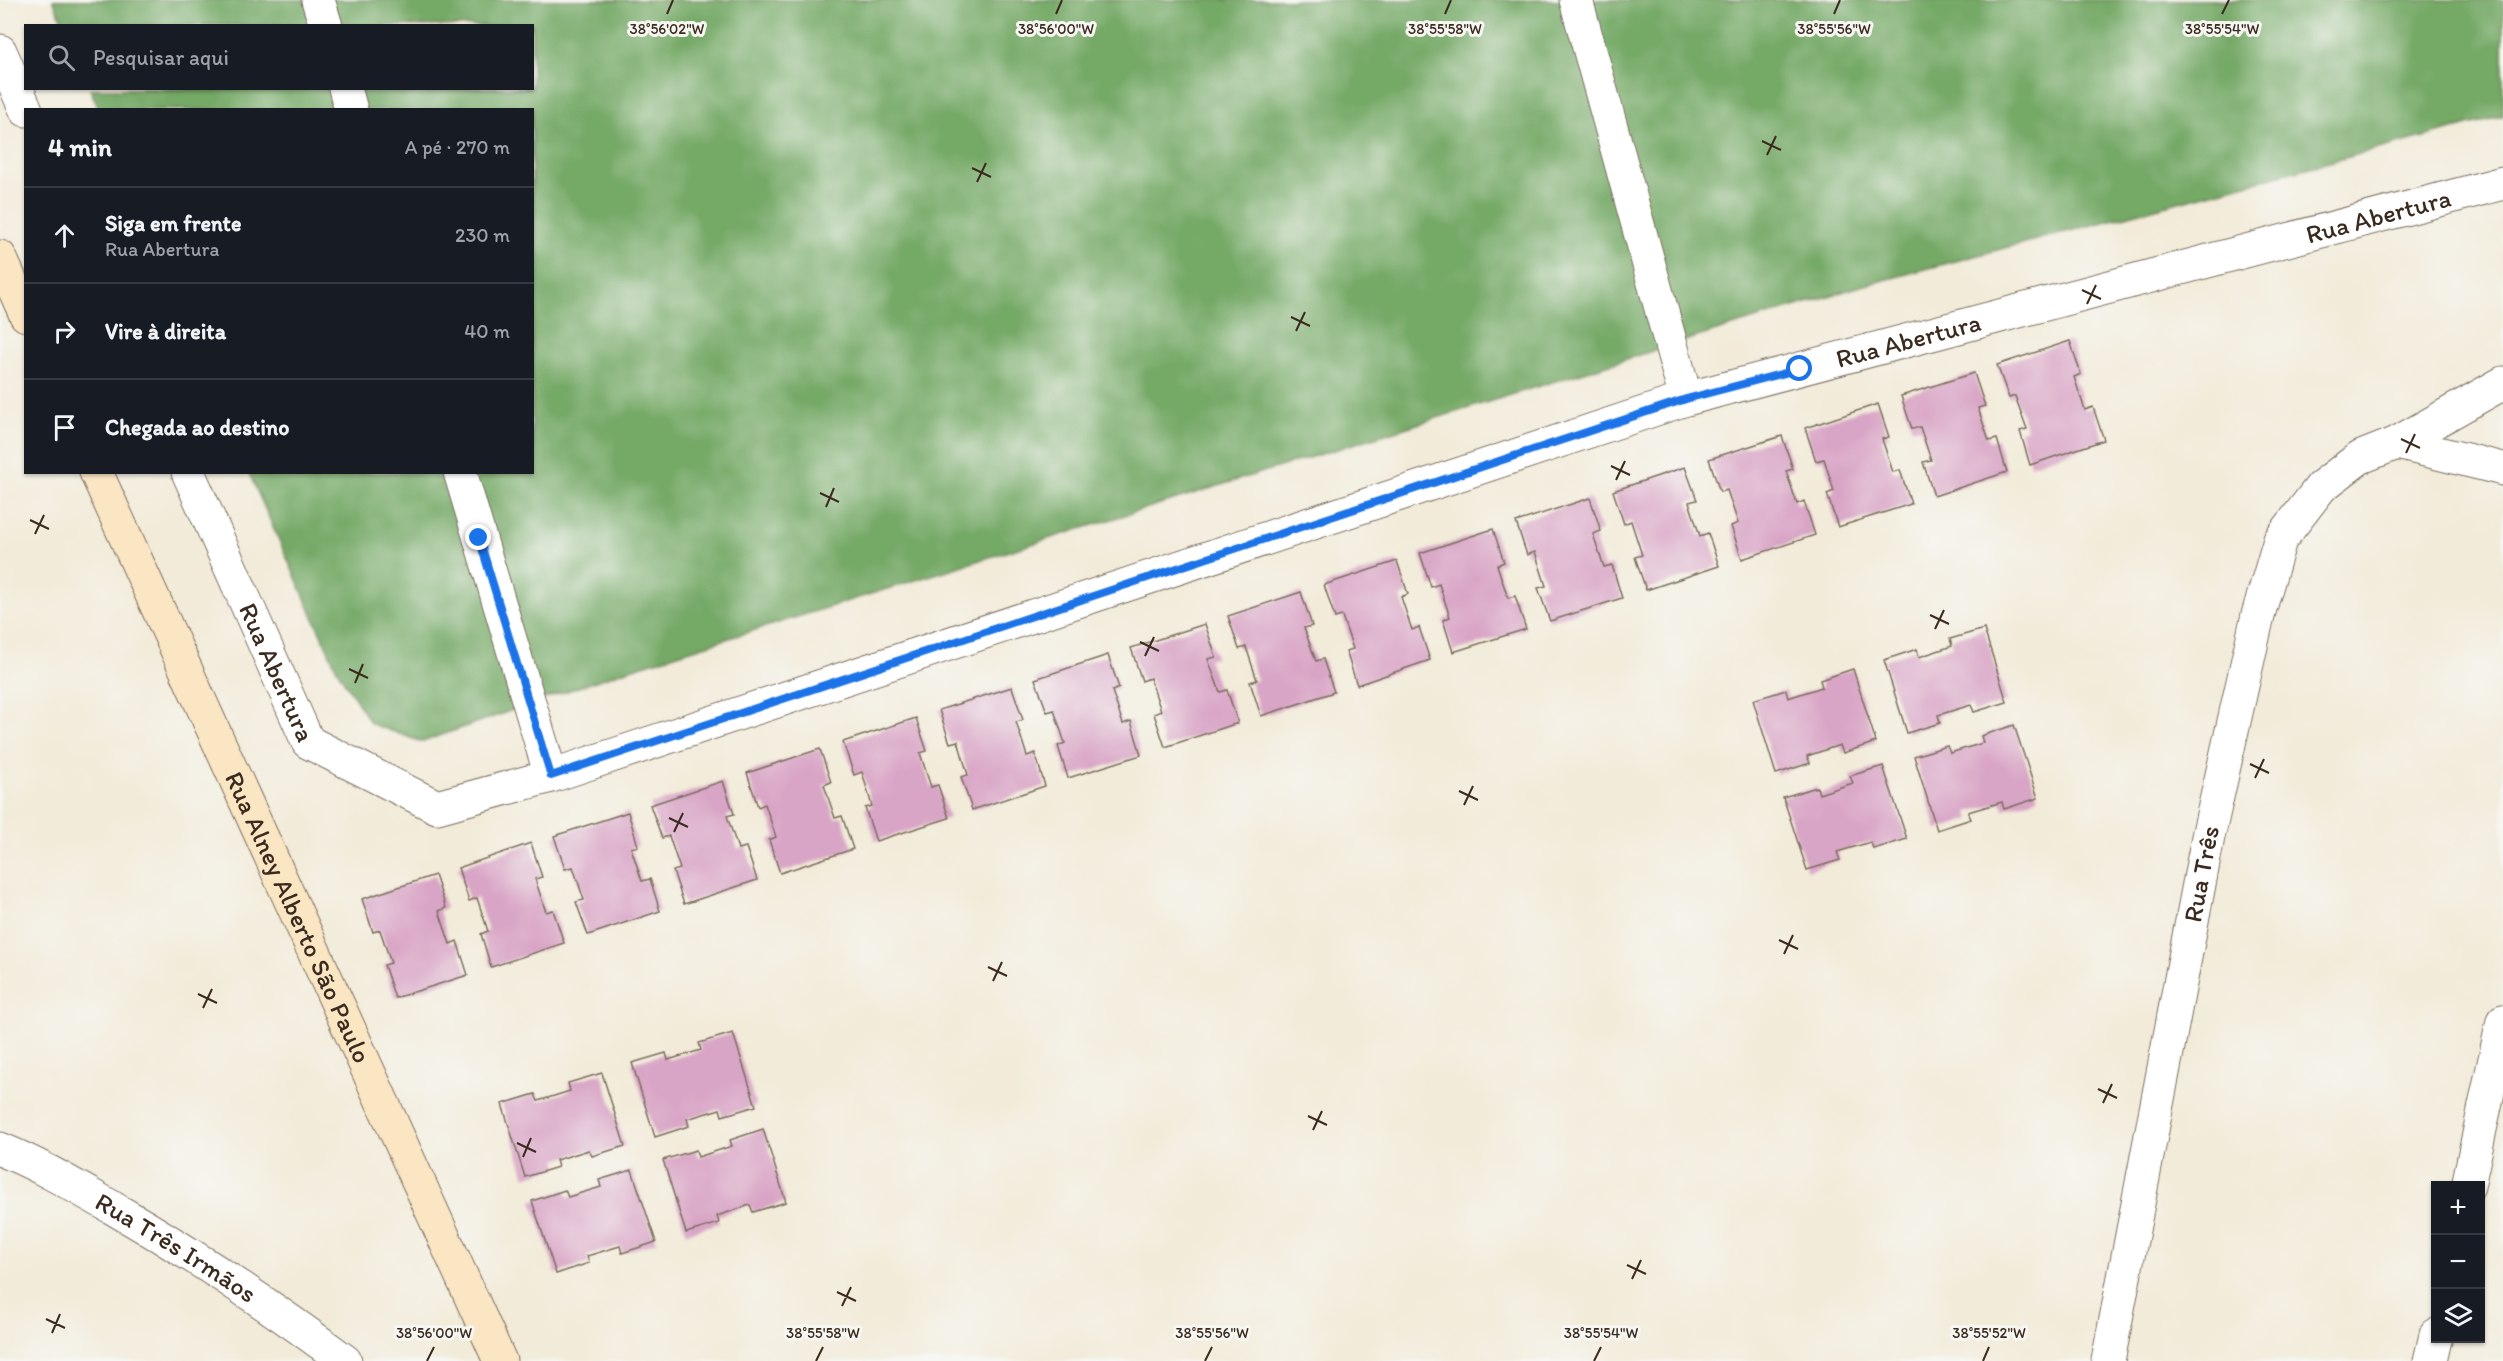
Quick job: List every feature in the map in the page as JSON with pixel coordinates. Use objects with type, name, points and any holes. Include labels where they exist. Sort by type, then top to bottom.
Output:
[{"type":"street","points":[[318,0],[325,24]]},
{"type":"street","points":[[1576,0],[1686,399]]},
{"type":"street","points":[[0,51],[25,108]]},
{"type":"street","points":[[346,90],[350,108]]},
{"type":"street","name":"Rua Abertura","points":[[189,474],[308,742],[437,807],[551,776],[1686,399],[2503,183]]},
{"type":"street","points":[[0,257],[24,311]]},
{"type":"street","name":"Rua Três","points":[[2108,1361],[2208,837],[2258,615],[2280,540],[2321,487],[2359,458],[2397,443],[2503,383]]},
{"type":"street","points":[[2397,443],[2503,469]]},
{"type":"street","name":"Rua Alney Alberto São Paulo","points":[[97,474],[500,1361]]},
{"type":"street","points":[[461,474],[551,776]]},
{"type":"street","points":[[2469,1181],[2503,1021]]},
{"type":"street","name":"Rua Três Irmãos","points":[[0,1149],[33,1162],[170,1241],[289,1319],[345,1361]]},
{"type":"street","points":[[2430,1361],[2434,1343]]},
{"type":"green space","points":[[53,0],[2503,0],[2503,116],[1858,287],[627,670],[422,742],[371,724],[337,670],[249,474],[534,474],[534,108],[98,108],[90,90],[534,90],[534,24],[64,24]]},
{"type":"building","points":[[2070,341],[2081,374],[2074,377],[2085,410],[2093,407],[2104,440],[2030,465],[2020,431],[2027,429],[2015,396],[2009,398],[1997,365]]},
{"type":"building","points":[[1974,373],[1985,406],[1978,408],[1989,441],[1997,439],[2007,472],[1934,496],[1923,462],[1931,460],[1920,427],[1912,429],[1901,396]]},
{"type":"building","points":[[1878,404],[1889,437],[1882,439],[1893,472],[1900,470],[1911,504],[1838,527],[1827,494],[1834,491],[1824,459],[1816,461],[1805,428]]},
{"type":"building","points":[[1782,436],[1793,469],[1786,471],[1797,504],[1804,501],[1815,535],[1742,559],[1731,526],[1738,523],[1727,490],[1720,492],[1709,459]]},
{"type":"building","points":[[1685,467],[1697,500],[1689,502],[1700,536],[1708,533],[1719,566],[1646,590],[1635,557],[1642,555],[1631,521],[1624,524],[1613,491]]},
{"type":"building","points":[[1590,498],[1601,531],[1593,534],[1604,567],[1612,565],[1622,598],[1550,621],[1538,588],[1546,586],[1535,552],[1527,555],[1516,522]]},
{"type":"building","points":[[1493,529],[1504,562],[1497,565],[1508,598],[1515,596],[1526,629],[1453,652],[1443,620],[1450,617],[1439,584],[1431,587],[1420,553]]},
{"type":"building","points":[[1397,561],[1408,594],[1401,597],[1412,630],[1419,627],[1430,660],[1357,685],[1346,651],[1353,649],[1342,616],[1335,618],[1324,585]]},
{"type":"building","points":[[1301,592],[1312,626],[1304,628],[1316,661],[1323,659],[1334,692],[1261,716],[1250,682],[1257,680],[1246,647],[1239,649],[1228,616]]},
{"type":"building","points":[[1205,624],[1216,657],[1208,659],[1220,692],[1227,690],[1238,723],[1165,747],[1154,714],[1161,711],[1150,678],[1142,681],[1131,648]]},
{"type":"building","points":[[1984,629],[2007,702],[1974,712],[1971,705],[1938,715],[1940,723],[1907,733],[1884,660],[1917,649],[1919,657],[1952,646],[1950,639]]},
{"type":"building","points":[[1108,655],[1119,688],[1112,691],[1123,724],[1131,721],[1141,755],[1068,778],[1058,746],[1065,743],[1054,710],[1047,712],[1035,679]]},
{"type":"building","points":[[1853,669],[1876,742],[1843,753],[1840,745],[1807,756],[1810,763],[1776,774],[1753,700],[1786,690],[1788,698],[1822,687],[1820,680]]},
{"type":"building","points":[[1012,687],[1023,720],[1016,722],[1027,756],[1035,753],[1045,786],[972,810],[961,777],[968,775],[958,741],[950,743],[939,710]]},
{"type":"building","points":[[916,718],[927,751],[920,753],[931,787],[938,785],[949,818],[876,841],[865,808],[872,806],[862,772],[854,775],[843,742]]},
{"type":"building","points":[[2014,725],[2038,798],[2004,809],[2002,802],[1968,812],[1971,819],[1937,830],[1914,756],[1947,746],[1950,753],[1983,743],[1981,736]]},
{"type":"building","points":[[820,749],[831,782],[824,785],[835,818],[842,816],[853,849],[780,873],[769,840],[776,837],[765,804],[758,807],[747,773]]},
{"type":"building","points":[[1883,766],[1907,839],[1873,849],[1871,842],[1837,852],[1840,860],[1807,870],[1783,797],[1817,787],[1819,794],[1853,783],[1850,776]]},
{"type":"building","points":[[723,781],[734,814],[727,816],[738,849],[746,847],[757,880],[684,904],[673,871],[680,869],[669,836],[662,838],[650,805]]},
{"type":"building","points":[[628,812],[638,846],[631,848],[642,881],[650,879],[660,911],[588,935],[576,902],[584,900],[573,867],[565,869],[554,836]]},
{"type":"building","points":[[531,843],[542,877],[535,879],[546,912],[553,910],[564,943],[491,967],[481,934],[488,931],[477,898],[469,901],[458,868]]},
{"type":"building","points":[[435,875],[446,908],[439,911],[450,944],[457,941],[468,975],[395,998],[384,965],[391,963],[380,930],[373,932],[362,899]]},
{"type":"building","points":[[733,1033],[756,1106],[722,1116],[720,1109],[687,1119],[689,1126],[655,1137],[632,1063],[666,1053],[668,1060],[701,1050],[699,1043]]},
{"type":"building","points":[[602,1073],[625,1146],[592,1156],[589,1150],[556,1160],[558,1167],[525,1177],[502,1104],[535,1094],[538,1101],[570,1091],[568,1083]]},
{"type":"building","points":[[763,1129],[786,1202],[753,1212],[750,1205],[717,1216],[719,1223],[686,1233],[663,1160],[696,1150],[698,1157],[732,1146],[730,1140]]},
{"type":"building","points":[[632,1170],[656,1242],[622,1253],[620,1246],[587,1256],[589,1263],[556,1274],[532,1201],[565,1190],[568,1197],[601,1187],[599,1180]]},
{"type":"route","points":[[479,538],[551,776],[1686,399],[1800,369]]}]
